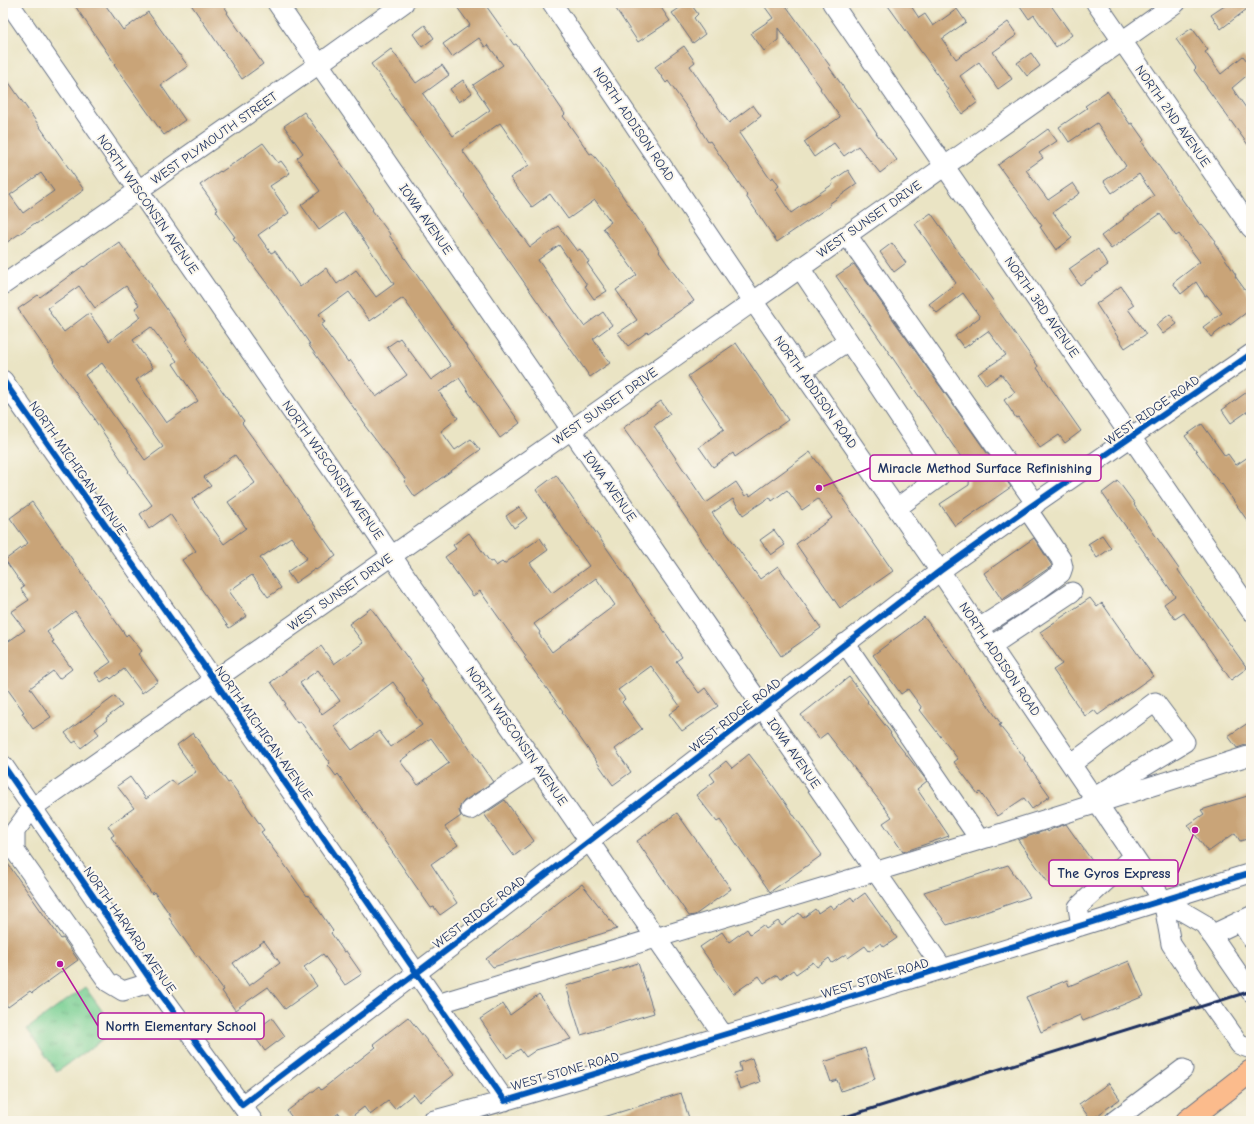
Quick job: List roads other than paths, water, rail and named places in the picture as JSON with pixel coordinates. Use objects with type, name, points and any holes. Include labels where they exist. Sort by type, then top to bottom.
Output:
[{"type":"main road","points":[[1187,1121],[1251,1071]]},
{"type":"street","name":"NORTH WISCONSIN AVENUE","points":[[10,3],[724,1036]]},
{"type":"street","name":"IOWA AVENUE","points":[[277,3],[943,969]]},
{"type":"street","name":"WEST PLYMOUTH STREET","points":[[3,286],[404,3]]},
{"type":"street","name":"NORTH ADDISON ROAD","points":[[552,3],[753,301],[897,508],[1163,900],[1171,944],[1240,1045],[1251,1049]]},
{"type":"street","name":"NORTH 3RD AVENUE","points":[[832,3],[1251,611]]},
{"type":"street","name":"NORTH 2ND AVENUE","points":[[1096,3],[1251,228]]},
{"type":"street","name":"WEST SUNSET DRIVE","points":[[152,982],[123,991],[108,982],[15,851],[15,831],[32,808],[1176,3]]},
{"type":"street","points":[[847,235],[1031,506],[1062,559],[1063,567],[1061,573],[1034,593],[979,628]]},
{"type":"street","points":[[800,268],[939,477],[897,508]]},
{"type":"street","points":[[802,371],[848,341]]},
{"type":"street","name":"WEST RIDGE ROAD","points":[[242,1105],[590,841],[940,571],[1031,506],[1251,354]]},
{"type":"street","name":"NORTH MICHIGAN AVENUE","points":[[3,380],[214,680],[437,1004],[505,1100]]},
{"type":"street","points":[[991,646],[1072,592]]},
{"type":"street","points":[[845,643],[980,840]]},
{"type":"street","points":[[1071,764],[1155,702],[1185,742],[1095,800]]},
{"type":"street","points":[[437,1004],[875,870],[980,840],[1095,800],[1251,755]]},
{"type":"street","name":"NORTH HARVARD AVENUE","points":[[3,765],[152,982],[253,1121]]},
{"type":"street","points":[[470,810],[537,765]]},
{"type":"street","points":[[1081,926],[1078,907],[1133,856]]},
{"type":"street","name":"WEST STONE ROAD","points":[[431,1121],[472,1115],[505,1100],[724,1036],[1251,872]]},
{"type":"street","name":"NORTH ADDISON ROAD","points":[[1163,900],[1204,924],[1251,992]]},
{"type":"street","points":[[1211,935],[1246,919],[1251,938]]},
{"type":"street","points":[[1114,1121],[1137,1114],[1183,1069]]},
{"type":"railway","points":[[832,1121],[1251,991]]},
{"type":"place","name":"Miracle Method Surface Refinishing","points":[[819,488]]},
{"type":"place","name":"The Gyros Express","points":[[1195,830]]},
{"type":"place","name":"North Elementary School","points":[[60,964]]}]
